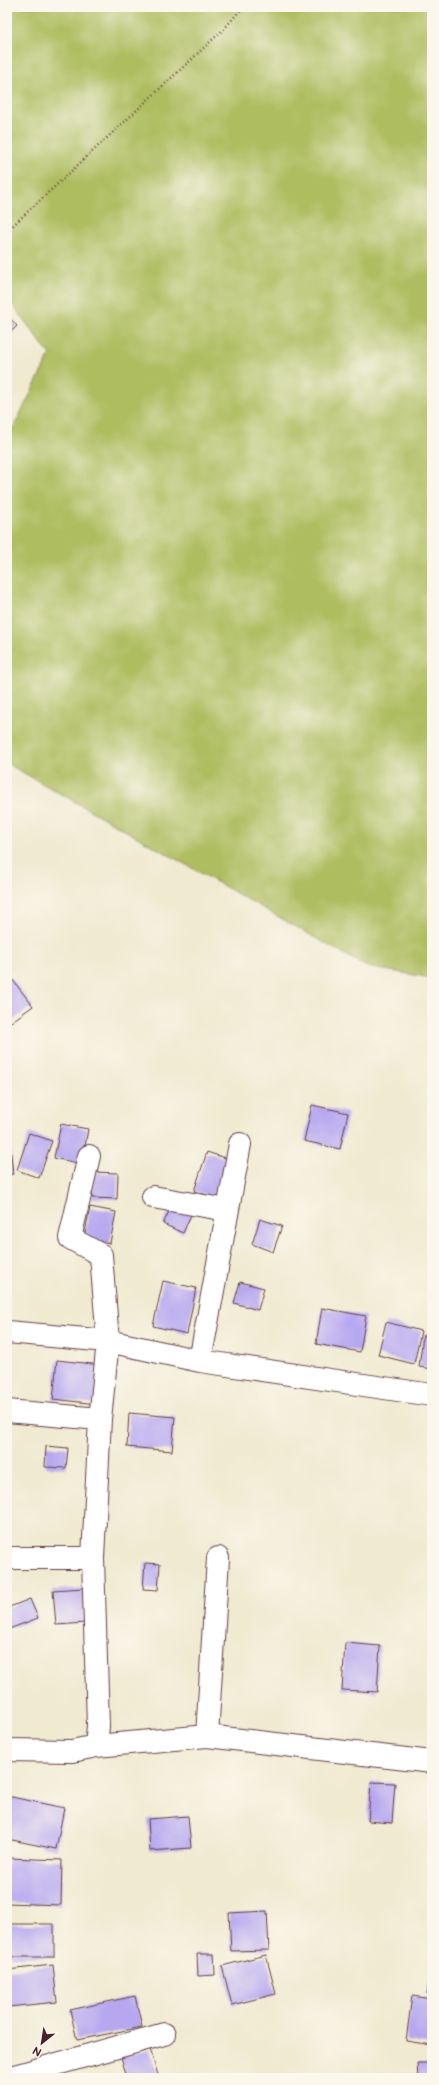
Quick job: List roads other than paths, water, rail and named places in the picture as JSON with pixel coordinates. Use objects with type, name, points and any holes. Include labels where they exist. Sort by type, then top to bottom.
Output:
[{"type":"street","points":[[200,1361],[240,1144]]},
{"type":"street","points":[[89,1156],[70,1238],[101,1255],[108,1341],[100,1419],[93,1558],[98,1726],[96,1746]]},
{"type":"street","points":[[153,1197],[227,1210]]},
{"type":"street","points":[[7,1332],[108,1341],[200,1361],[432,1395]]},
{"type":"street","points":[[7,1411],[100,1419]]},
{"type":"street","points":[[7,1558],[93,1558]]},
{"type":"street","points":[[207,1736],[218,1558]]},
{"type":"street","points":[[7,1750],[72,1751],[96,1746],[207,1736],[432,1762]]},
{"type":"street","points":[[7,2078],[164,2034]]}]
